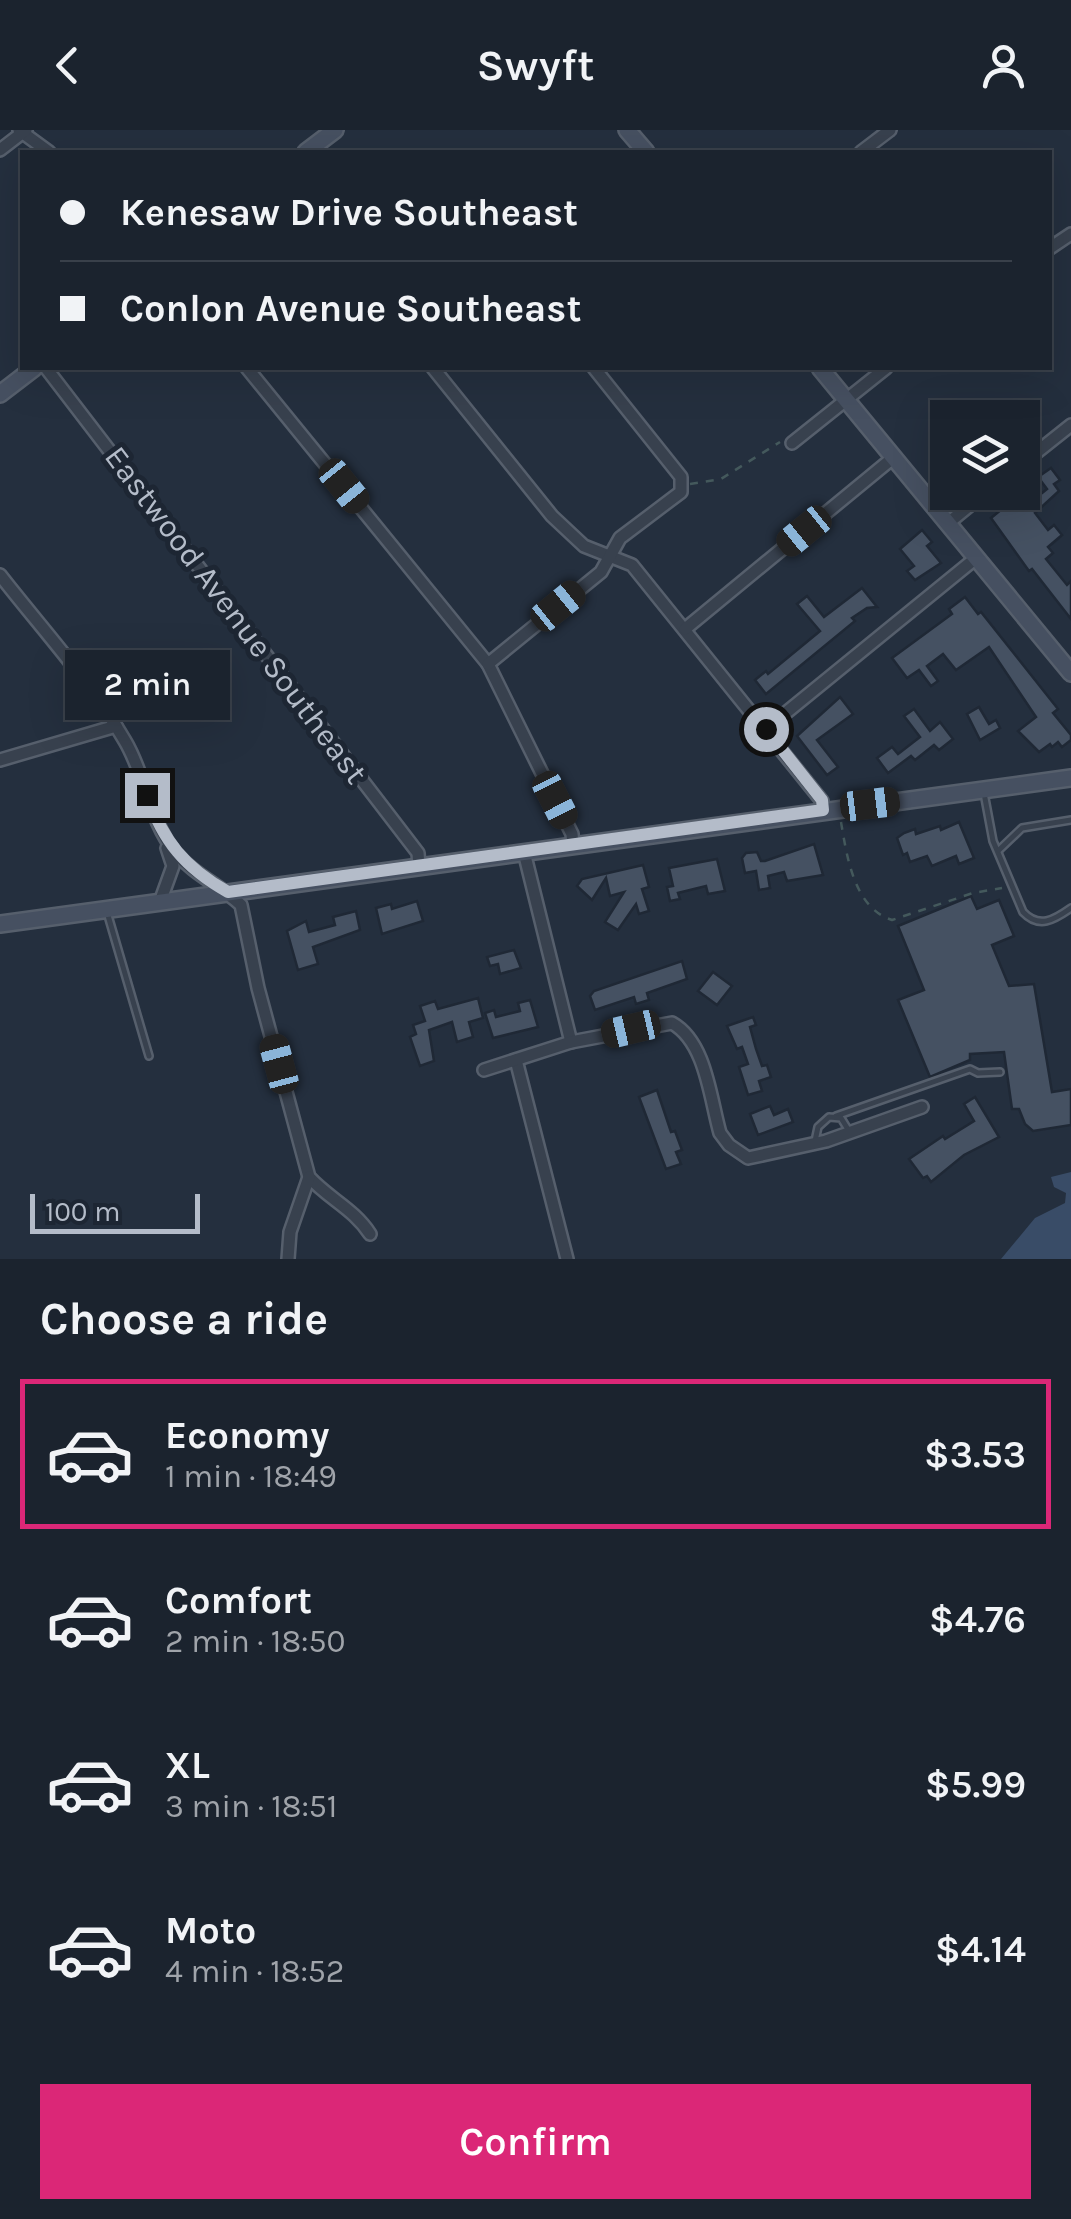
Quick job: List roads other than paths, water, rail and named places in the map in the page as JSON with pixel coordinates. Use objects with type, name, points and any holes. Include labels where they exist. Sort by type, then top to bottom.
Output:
[{"type":"main road","points":[[309,150],[335,130]]},
{"type":"main road","points":[[627,130],[644,150]]},
{"type":"main road","points":[[0,394],[31,370]]},
{"type":"main road","points":[[822,370],[1071,673]]},
{"type":"main road","points":[[0,924],[1071,778]]},
{"type":"street","points":[[864,150],[890,130]]},
{"type":"street","points":[[0,150],[23,131],[46,150]]},
{"type":"street","name":"Eastwood Avenue Southeast","points":[[48,370],[418,853],[420,866]]},
{"type":"street","points":[[249,370],[488,664],[572,834],[573,845]]},
{"type":"street","points":[[435,370],[552,516],[584,546],[632,564],[822,800],[823,810]]},
{"type":"street","points":[[488,664],[601,572],[616,543],[676,499],[683,485],[673,466],[596,370]]},
{"type":"street","points":[[792,442],[883,370]]},
{"type":"street","points":[[1040,450],[1071,425]]},
{"type":"street","points":[[685,629],[894,458]]},
{"type":"street","points":[[947,524],[964,510]]},
{"type":"street","points":[[766,729],[976,558]]},
{"type":"street","points":[[0,576],[116,726],[135,760],[173,866],[160,902]]},
{"type":"street","points":[[0,760],[116,726]]},
{"type":"street","points":[[160,830],[192,870],[228,892],[241,905],[258,988],[310,1177],[326,1195],[351,1210],[370,1234]]},
{"type":"street","points":[[524,852],[571,1042]]},
{"type":"street","points":[[484,1070],[571,1042],[672,1023],[684,1030],[694,1044],[720,1134],[737,1153],[761,1157],[922,1108]]},
{"type":"street","points":[[516,1060],[568,1259]]},
{"type":"street","points":[[288,1259],[290,1232],[310,1177]]},
{"type":"lane","points":[[984,790],[993,842],[1027,917],[1039,922],[1052,921],[1071,908]]},
{"type":"lane","points":[[998,851],[1022,828],[1071,820]]},
{"type":"lane","points":[[107,909],[150,1056]]},
{"type":"lane","points":[[814,1144],[818,1127],[836,1116],[970,1068],[978,1073],[1000,1072]]},
{"type":"lane","points":[[836,1116],[849,1130]]},
{"type":"water","points":[[1071,1172],[1071,1259],[1001,1259],[1035,1218],[1065,1203],[1066,1193],[1054,1187],[1051,1177]]}]
